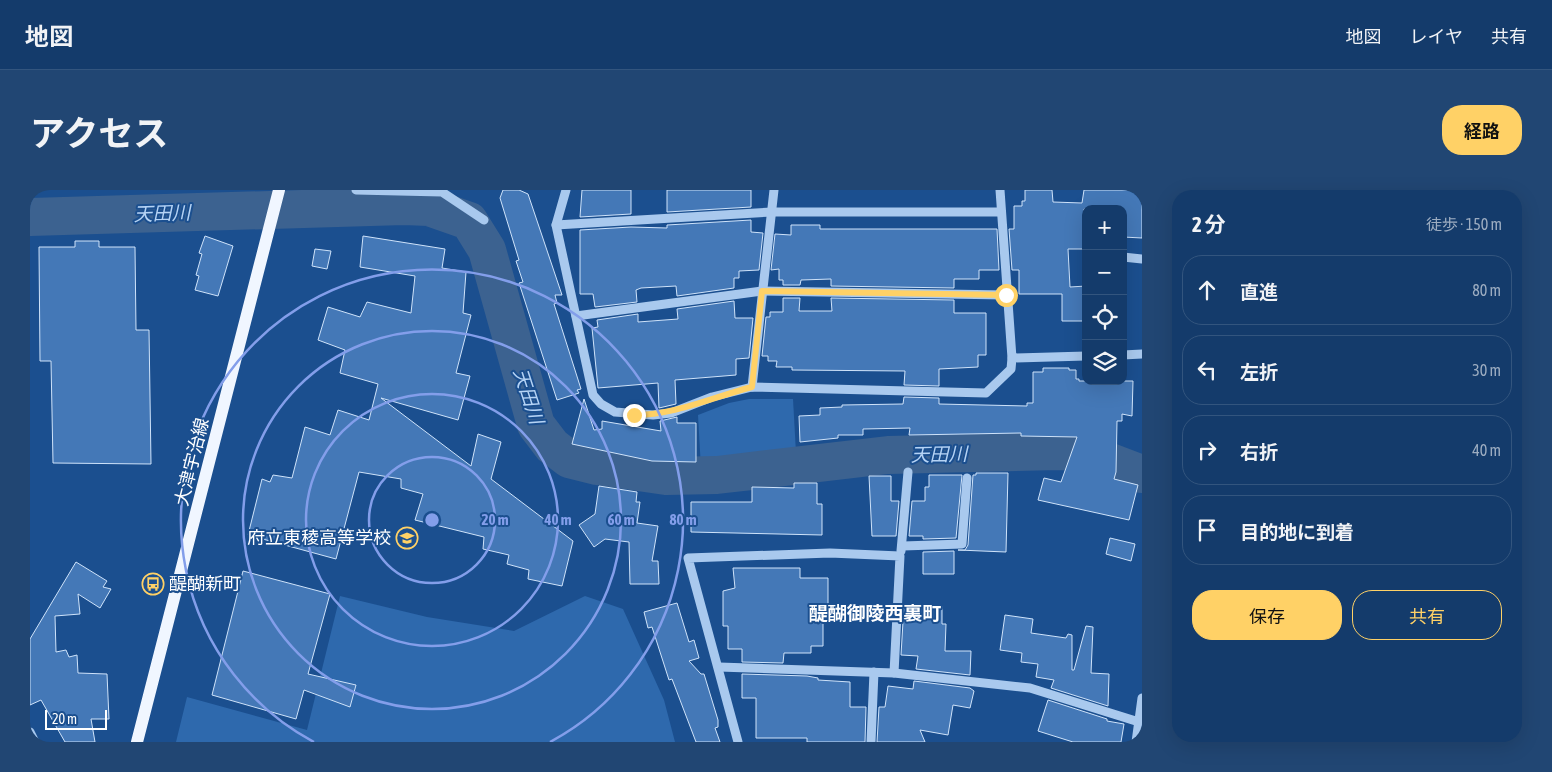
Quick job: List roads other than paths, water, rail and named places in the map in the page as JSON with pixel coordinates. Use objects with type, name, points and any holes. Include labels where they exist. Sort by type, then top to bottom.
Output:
[{"type":"main road","name":"大津宇治線","points":[[137,742],[279,190]]},
{"type":"street","points":[[356,190],[442,191],[484,220]]},
{"type":"street","points":[[566,190],[556,225],[593,395],[600,404],[615,412],[634,415],[670,412],[712,397],[752,387],[986,393],[1011,369],[1012,358],[1000,190]]},
{"type":"street","points":[[752,387],[774,190]]},
{"type":"street","points":[[556,225],[772,212],[1001,212]]},
{"type":"street","points":[[1127,258],[1142,259]]},
{"type":"street","points":[[576,316],[762,291],[1006,295]]},
{"type":"street","points":[[1127,355],[1142,354]]},
{"type":"street","points":[[1012,358],[1082,356]]},
{"type":"street","points":[[894,672],[900,556],[903,546],[908,472]]},
{"type":"street","points":[[903,546],[962,544],[967,478]]},
{"type":"street","points":[[738,742],[688,558],[830,553],[900,556]]},
{"type":"street","points":[[719,667],[894,672],[1030,688],[1139,722]]},
{"type":"street","points":[[871,742],[874,672]]},
{"type":"street","points":[[1136,742],[1142,698]]},
{"type":"street","points":[[30,732],[35,742]]},
{"type":"waterway","name":"天田川","points":[[30,217],[404,206],[429,207],[469,221],[487,250],[536,425],[552,446],[569,459],[597,466],[666,476],[717,475],[888,455],[1058,451],[1084,452],[1142,474]]},
{"type":"place","name":"府立東稜高等学校","points":[[407,538]]},
{"type":"place","name":"醍醐新町","points":[[153,584]]},
{"type":"district","name":"醍醐御陵西裏町","points":[[875,613]]}]
